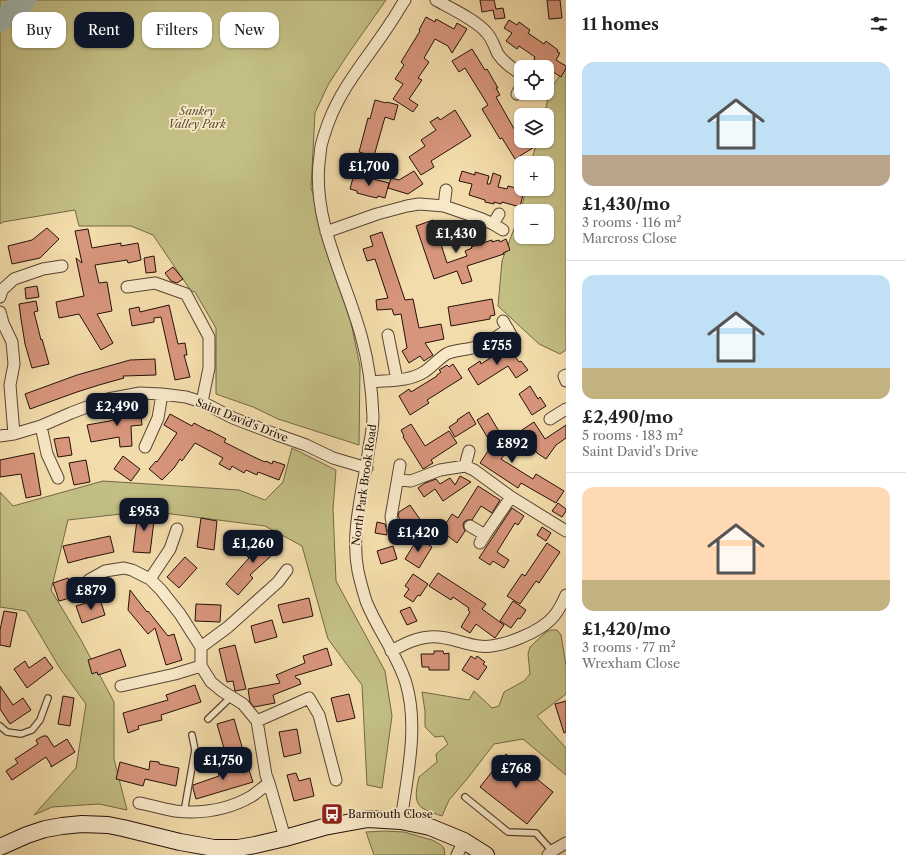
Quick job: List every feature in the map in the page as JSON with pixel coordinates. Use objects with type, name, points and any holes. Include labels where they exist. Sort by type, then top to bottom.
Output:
[{"type":"street","name":"North Park Brook Road","points":[[401,821],[412,734],[412,715],[406,682],[366,601],[361,585],[356,553],[356,532],[367,468],[373,419],[368,364],[362,340],[326,232],[319,197],[318,174],[321,147],[329,121],[338,101],[353,76],[405,0]]},
{"type":"street","points":[[436,0],[483,28],[490,37],[502,59],[514,69]]},
{"type":"street","points":[[444,206],[446,190]]},
{"type":"street","points":[[326,232],[377,214],[419,204],[444,206],[482,219],[498,227],[499,214]]},
{"type":"street","points":[[0,297],[2,290],[14,279],[43,269],[62,266]]},
{"type":"street","points":[[127,287],[155,283],[186,294],[209,337],[209,368],[202,402]]},
{"type":"street","points":[[0,312],[3,324],[12,342],[14,364],[10,385],[14,434]]},
{"type":"street","points":[[370,382],[412,378],[426,370],[441,357],[455,350],[472,348],[481,345],[508,329]]},
{"type":"street","points":[[390,331],[397,380]]},
{"type":"street","points":[[566,375],[564,376],[566,381]]},
{"type":"street","name":"Saint David's Drive","points":[[0,436],[14,434],[41,426],[108,399],[140,393],[162,394],[186,397],[202,402],[233,418],[306,445],[333,458],[367,468]]},
{"type":"street","points":[[145,447],[158,418],[162,394]]},
{"type":"street","points":[[550,419],[566,409]]},
{"type":"street","points":[[41,426],[47,454],[58,478]]},
{"type":"street","points":[[465,466],[469,451]]},
{"type":"street","points":[[397,536],[393,528],[391,517],[400,465]]},
{"type":"street","points":[[398,480],[412,481],[440,470],[465,466],[474,470],[511,497],[566,531]]},
{"type":"street","points":[[470,526],[483,539],[511,497]]},
{"type":"street","points":[[150,579],[170,549],[176,529]]},
{"type":"street","points":[[89,580],[105,571],[124,568],[132,570],[150,579],[180,614],[201,647],[201,666],[210,682],[243,704],[257,721],[266,775],[285,838]]},
{"type":"street","points":[[201,647],[228,627],[278,582],[287,570]]},
{"type":"street","points":[[392,651],[413,640],[430,637],[451,639],[482,646],[496,646],[509,642],[542,627],[554,617],[566,595]]},
{"type":"street","points":[[121,686],[175,674],[201,666]]},
{"type":"street","points":[[257,721],[309,698],[319,715],[336,780]]},
{"type":"street","points":[[138,803],[173,811],[197,813],[236,804],[253,796],[269,783]]},
{"type":"street","points":[[0,847],[45,829],[82,824],[123,828],[180,842],[214,848],[238,848],[285,838],[324,827],[368,819],[401,821],[430,827],[460,848],[486,855]]},
{"type":"street","points":[[550,853],[566,843]]},
{"type":"lane","points":[[208,719],[231,697]]},
{"type":"lane","points":[[0,726],[8,732],[21,734],[32,730],[40,720],[48,698]]},
{"type":"lane","points":[[184,812],[195,750],[192,734]]},
{"type":"lane","points":[[466,797],[508,832],[536,833],[550,853]]},
{"type":"green space","name":"Sankey Valley Park","points":[[0,0],[386,0],[328,85],[315,113],[311,188],[342,279],[360,366],[359,445],[278,419],[253,407],[216,394],[216,328],[195,292],[191,291],[153,235],[131,226],[79,226],[75,210],[3,222],[0,224]]},
{"type":"green space","points":[[566,67],[566,350],[560,354],[539,344],[498,306],[502,261],[514,229],[514,244],[554,244],[554,204],[522,204],[524,196],[554,196],[554,156],[533,156],[535,148],[554,148],[554,108],[546,108],[548,100],[554,100],[554,84]]},
{"type":"green space","points":[[292,448],[336,470],[333,509],[336,581],[385,671],[392,716],[382,788],[367,785],[362,685],[328,639],[302,546],[265,526],[148,511],[68,520],[51,590],[81,640],[114,702],[114,759],[127,810],[99,804],[52,807],[34,815],[76,768],[86,704],[59,667],[26,611],[0,607],[0,492],[13,506],[103,481],[239,490],[265,500],[283,482]]},
{"type":"green space","points":[[557,630],[561,635],[566,666],[566,694],[537,716],[566,748],[566,775],[523,739],[494,744],[449,800],[442,816],[424,809],[418,803],[416,794],[419,777],[437,762],[436,754],[448,744],[443,736],[435,737],[425,727],[425,711],[422,692],[469,700],[474,691],[492,708],[499,706],[504,692],[524,681],[530,674],[528,654],[530,647],[546,632]]},
{"type":"green space","points":[[366,832],[404,832],[432,840],[444,848],[445,855],[374,855]]},
{"type":"building","points":[[480,0],[494,0],[496,9],[503,8],[505,18],[495,19],[493,10],[482,12]]},
{"type":"building","points":[[547,0],[560,0],[562,18],[549,19]]},
{"type":"building","points":[[426,17],[435,22],[436,19],[454,29],[457,23],[467,29],[452,53],[448,46],[435,39],[424,58],[429,62],[418,78],[422,80],[409,99],[418,105],[413,112],[393,99],[403,84],[395,79],[404,65],[401,62],[420,31],[419,30]]},
{"type":"building","points":[[509,20],[517,25],[519,22],[530,30],[528,33],[544,44],[546,41],[558,50],[557,52],[560,53],[556,60],[566,66],[561,77],[554,73],[554,60],[534,60],[535,57],[519,46],[517,49],[506,41],[512,33],[504,28]]},
{"type":"building","points":[[472,49],[485,70],[487,69],[498,88],[496,88],[500,95],[496,97],[514,129],[514,148],[533,148],[520,156],[514,156],[514,157],[502,138],[500,139],[482,109],[488,105],[465,68],[459,72],[452,61]]},
{"type":"building","points":[[375,100],[398,105],[394,120],[385,117],[374,156],[359,152],[368,118],[370,119]]},
{"type":"building","points":[[455,110],[471,136],[431,161],[434,167],[421,175],[409,157],[425,146],[421,140],[436,130],[430,122],[438,117],[440,120]]},
{"type":"building","points":[[348,157],[358,159],[356,170],[345,168]]},
{"type":"building","points":[[414,171],[423,184],[408,194],[388,188],[391,178],[399,180]]},
{"type":"building","points":[[462,171],[475,175],[475,172],[489,176],[487,184],[490,184],[493,173],[501,176],[498,187],[507,189],[508,186],[514,188],[514,196],[523,196],[521,204],[514,204],[514,205],[502,202],[501,204],[494,202],[494,204],[485,202],[485,200],[469,195],[472,184],[459,181]]},
{"type":"building","points":[[354,174],[389,183],[385,198],[368,196],[350,189]]},
{"type":"building","points":[[433,220],[447,263],[467,256],[465,251],[472,248],[471,247],[492,240],[492,242],[499,240],[500,242],[506,239],[510,250],[503,253],[504,254],[467,266],[472,281],[462,284],[457,271],[434,279],[416,226]]},
{"type":"building","points":[[47,228],[59,239],[40,258],[12,264],[8,246],[32,240]]},
{"type":"building","points":[[88,229],[92,248],[121,243],[121,246],[138,243],[141,260],[128,263],[127,260],[95,265],[99,283],[107,282],[112,311],[97,314],[113,343],[101,350],[79,314],[59,318],[56,302],[84,296],[76,258],[82,263],[75,231]]},
{"type":"building","points":[[382,232],[405,300],[413,299],[419,328],[441,324],[444,339],[425,343],[433,355],[424,361],[420,356],[409,363],[402,351],[407,348],[401,314],[394,315],[392,309],[377,310],[376,300],[388,298],[375,259],[367,261],[363,249],[373,246],[370,236]]},
{"type":"building","points":[[154,256],[156,272],[146,273],[144,258]]},
{"type":"building","points":[[173,267],[183,279],[177,283],[171,281],[165,273]]},
{"type":"building","points":[[37,286],[39,297],[26,299],[25,288]]},
{"type":"building","points":[[492,299],[495,315],[490,316],[490,319],[451,326],[448,307]]},
{"type":"building","points":[[36,301],[38,311],[34,312],[49,364],[32,368],[25,344],[19,304]]},
{"type":"building","points":[[169,305],[178,344],[185,343],[187,355],[184,355],[190,377],[175,380],[161,317],[154,318],[154,322],[132,326],[129,309],[139,307],[140,312]]},
{"type":"building","points":[[504,344],[528,370],[516,378],[508,366],[478,385],[468,369],[480,361],[481,364],[498,353],[496,349]]},
{"type":"building","points":[[155,359],[156,375],[123,376],[124,378],[77,392],[30,409],[25,394],[77,375],[130,360]]},
{"type":"building","points":[[453,364],[462,378],[427,400],[429,403],[410,415],[399,396],[409,389],[411,392],[437,376],[441,372],[439,370],[447,365],[449,367]]},
{"type":"building","points":[[530,386],[538,399],[540,397],[546,406],[532,415],[519,394]]},
{"type":"building","points":[[140,407],[142,425],[131,426],[132,446],[120,447],[119,437],[91,442],[87,425],[115,420],[114,410]]},
{"type":"building","points":[[469,412],[476,424],[455,437],[449,427]]},
{"type":"building","points":[[488,413],[503,438],[512,445],[501,459],[533,479],[536,474],[564,491],[556,503],[521,483],[518,488],[480,463],[492,445],[477,420]]},
{"type":"building","points":[[170,414],[192,426],[194,423],[209,430],[226,439],[224,442],[265,462],[266,461],[272,464],[273,461],[285,465],[279,480],[258,472],[257,475],[246,470],[244,473],[232,466],[230,470],[219,464],[223,458],[195,443],[182,461],[180,459],[174,468],[162,480],[149,469],[156,461],[157,462],[177,433],[164,425]]},
{"type":"building","points":[[534,422],[545,439],[566,425],[566,438],[556,445],[546,459],[537,453],[522,430]]},
{"type":"building","points":[[411,424],[425,446],[449,431],[457,443],[431,460],[433,463],[423,469],[403,437],[404,436],[401,430]]},
{"type":"building","points":[[69,437],[72,455],[58,457],[54,439]]},
{"type":"building","points":[[34,453],[41,495],[26,498],[21,474],[0,477],[0,460]]},
{"type":"building","points":[[123,456],[140,469],[131,481],[114,469]]},
{"type":"building","points":[[86,460],[90,482],[74,485],[69,463]]},
{"type":"building","points":[[460,476],[471,482],[443,501],[435,489],[424,497],[418,488],[425,483],[436,479],[440,484],[450,478],[455,485]]},
{"type":"building","points":[[478,486],[500,500],[492,513],[481,506],[472,520],[467,520],[464,522],[463,526],[465,531],[457,543],[441,531],[452,514],[458,518]]},
{"type":"building","points":[[558,503],[566,509],[562,517],[552,511]]},
{"type":"building","points":[[410,505],[424,525],[413,533],[398,516],[399,512]]},
{"type":"building","points":[[512,508],[524,516],[518,525],[515,523],[497,552],[509,560],[504,568],[493,561],[490,565],[479,558]]},
{"type":"building","points":[[138,512],[155,513],[150,553],[133,552]]},
{"type":"building","points":[[201,518],[217,521],[214,550],[197,547]]},
{"type":"building","points":[[377,522],[385,524],[387,535],[375,533]]},
{"type":"building","points":[[542,527],[551,533],[546,541],[537,535]]},
{"type":"building","points":[[269,534],[281,547],[250,575],[253,578],[238,595],[226,584],[249,558],[246,555]]},
{"type":"building","points":[[110,536],[114,552],[68,563],[63,546]]},
{"type":"building","points":[[418,538],[432,547],[419,568],[405,559]]},
{"type":"building","points":[[547,543],[560,552],[539,583],[536,581],[520,604],[507,596],[522,574],[525,576]]},
{"type":"building","points":[[393,546],[397,559],[381,564],[377,551]]},
{"type":"building","points":[[185,557],[197,568],[179,588],[167,577]]},
{"type":"building","points":[[438,573],[486,604],[482,609],[504,625],[495,638],[476,624],[470,633],[461,627],[470,612],[468,610],[469,608],[453,597],[451,600],[429,586]]},
{"type":"building","points":[[413,574],[428,584],[420,596],[418,595],[413,602],[404,596],[409,589],[405,586]]},
{"type":"building","points":[[68,578],[74,597],[59,601],[53,583]]},
{"type":"building","points":[[130,590],[168,636],[174,634],[182,660],[166,665],[155,628],[148,634],[128,610]]},
{"type":"building","points":[[309,598],[313,616],[283,623],[278,605]]},
{"type":"building","points":[[100,599],[105,615],[82,623],[76,606]]},
{"type":"building","points":[[513,601],[526,610],[511,628],[500,621]]},
{"type":"building","points":[[196,604],[221,605],[220,622],[195,621]]},
{"type":"building","points":[[410,607],[417,621],[407,625],[400,611]]},
{"type":"building","points":[[4,611],[17,613],[10,647],[0,645],[0,630]]},
{"type":"building","points":[[272,620],[277,637],[255,643],[251,626]]},
{"type":"building","points":[[235,645],[246,689],[235,691],[233,681],[227,682],[219,649]]},
{"type":"building","points":[[327,648],[332,665],[295,676],[299,679],[301,684],[273,695],[275,703],[254,707],[250,702],[248,689],[280,683],[276,675],[305,663],[303,656]]},
{"type":"building","points":[[120,649],[126,666],[98,675],[97,672],[92,674],[88,660]]},
{"type":"building","points":[[434,651],[443,651],[444,654],[449,653],[449,670],[429,670],[429,667],[422,667],[421,654],[434,654]]},
{"type":"building","points":[[471,656],[475,659],[477,656],[485,662],[483,664],[487,667],[478,680],[462,670]]},
{"type":"building","points":[[45,657],[53,668],[27,688],[14,669],[25,661],[29,668]]},
{"type":"building","points":[[195,685],[201,702],[161,715],[162,720],[138,726],[139,729],[128,733],[123,713],[168,700],[166,695]]},
{"type":"building","points":[[0,686],[13,705],[23,698],[31,710],[10,724],[0,709]]},
{"type":"building","points":[[349,694],[355,718],[337,722],[331,698]]},
{"type":"building","points":[[63,696],[74,698],[70,726],[58,724]]},
{"type":"building","points":[[566,701],[566,732],[564,733],[555,704]]},
{"type":"building","points":[[234,719],[242,747],[225,752],[217,724]]},
{"type":"building","points":[[297,729],[301,753],[284,757],[279,732]]},
{"type":"building","points":[[43,736],[47,736],[54,747],[67,739],[75,752],[51,767],[46,757],[12,780],[6,771],[18,763],[15,759],[38,744],[36,740]]},
{"type":"building","points":[[506,754],[553,792],[527,824],[480,787]]},
{"type":"building","points":[[150,761],[179,768],[176,786],[145,779],[143,786],[116,779],[120,762],[149,770]]},
{"type":"building","points":[[232,764],[234,771],[248,767],[253,782],[196,799],[193,785],[219,776],[217,767]]},
{"type":"building","points":[[296,773],[299,781],[310,778],[314,796],[294,801],[287,775]]},
{"type":"waterway","points":[[0,21],[25,0]]},
{"type":"place","name":"Barmouth Close","points":[[332,814]]}]
